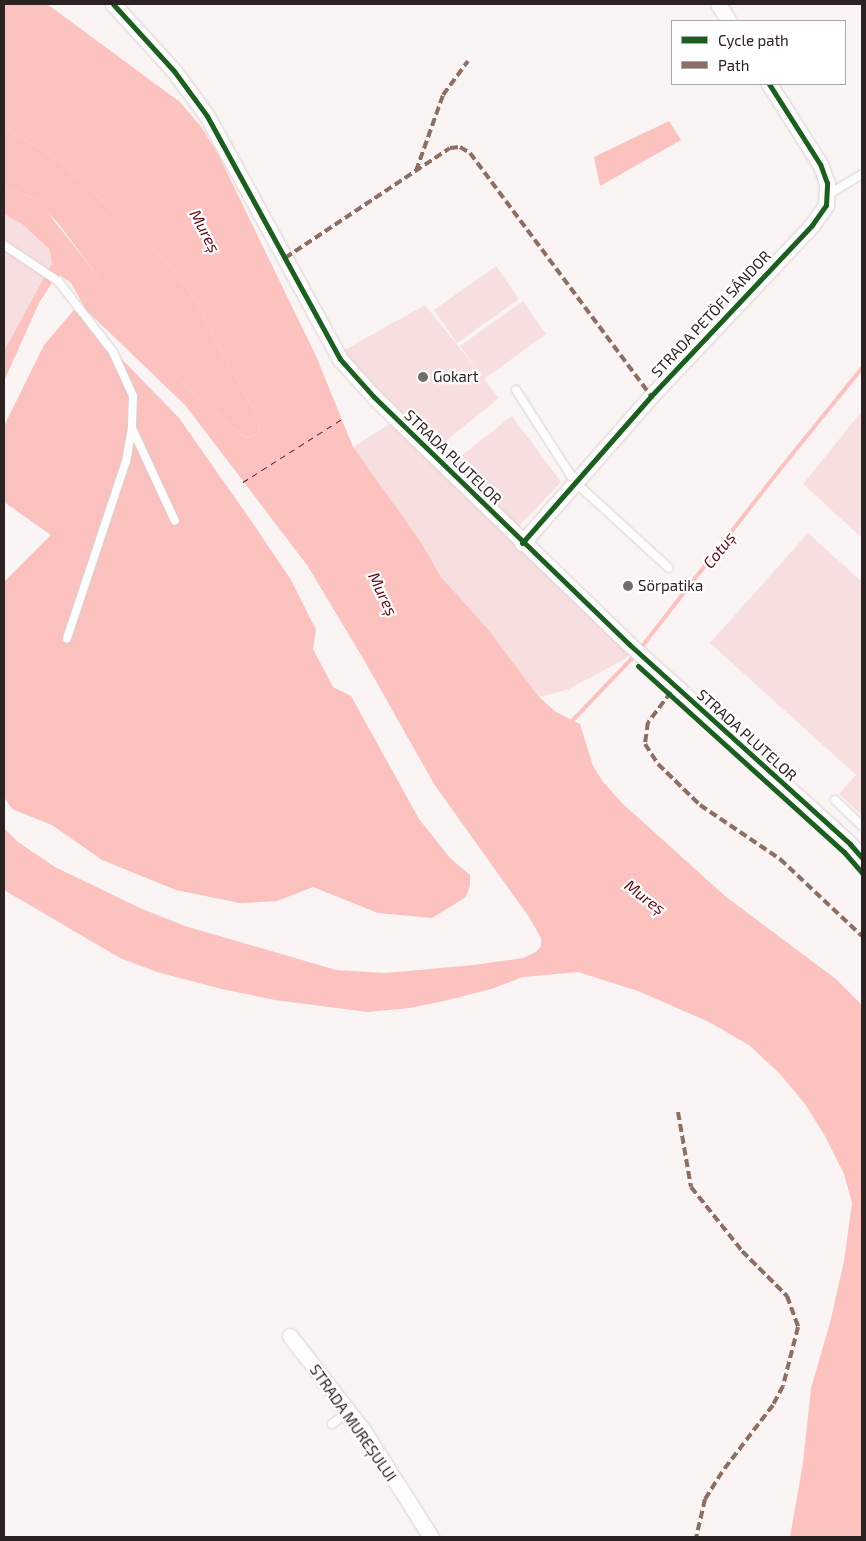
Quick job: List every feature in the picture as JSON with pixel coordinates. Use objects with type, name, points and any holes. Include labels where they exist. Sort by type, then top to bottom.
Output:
[{"type":"street","name":"STRADA PLUTELOR","points":[[113,4],[174,71],[208,116],[340,359],[374,397],[630,646],[850,844],[862,858]]},
{"type":"street","points":[[718,4],[728,20]]},
{"type":"street","points":[[770,85],[820,164],[829,194]]},
{"type":"street","name":"STRADA PETÖFI SÁNDOR","points":[[522,542],[651,396],[812,225],[826,205],[829,194]]},
{"type":"street","name":"STRADA MUREȘULUI","points":[[290,1336],[362,1430],[431,1537]]},
{"type":"lane","points":[[829,194],[862,174]]},
{"type":"lane","points":[[4,244],[58,281],[113,352],[133,396],[132,428],[126,461],[67,638]]},
{"type":"lane","points":[[516,390],[575,482],[669,568]]},
{"type":"lane","points":[[132,428],[175,521]]},
{"type":"lane","points":[[834,800],[862,826]]},
{"type":"lane","points":[[332,1424],[348,1412]]},
{"type":"shaded area","points":[[4,128],[62,162],[171,268],[196,301],[216,342],[257,416],[259,429],[255,435],[248,438],[242,435],[182,383],[136,327],[58,223],[35,199],[4,185]]},
{"type":"shaded area","points":[[4,214],[22,224],[49,250],[52,263],[4,351]]},
{"type":"shaded area","points":[[496,266],[519,299],[457,343],[434,310]]},
{"type":"shaded area","name":"Gokart","points":[[523,301],[546,334],[484,379],[499,398],[437,448],[341,352],[425,305],[479,372],[460,346]]},
{"type":"shaded area","points":[[74,310],[179,418],[291,580],[316,630],[313,649],[333,687],[351,696],[419,819],[450,858],[470,875],[470,885],[466,897],[432,918],[378,913],[313,887],[277,901],[240,903],[176,890],[102,860],[52,825],[12,809],[4,797],[4,582],[51,535],[4,502],[4,426],[44,345]]},
{"type":"shaded area","points":[[862,411],[862,538],[803,484]]},
{"type":"shaded area","points":[[512,416],[561,482],[517,528],[452,463]]},
{"type":"shaded area","points":[[390,424],[630,652],[625,659],[569,689],[539,697],[487,628],[441,577],[421,542],[353,447]]},
{"type":"shaded area","points":[[808,533],[862,582],[862,815],[839,794],[856,775],[710,643]]},
{"type":"water","name":"Mureș","points":[[4,4],[47,4],[180,102],[202,128],[218,154],[316,356],[353,447],[421,542],[441,577],[487,628],[539,697],[556,712],[580,724],[593,766],[603,782],[623,804],[725,896],[836,979],[862,1005],[862,1537],[790,1537],[803,1463],[811,1388],[830,1323],[844,1261],[852,1203],[844,1174],[825,1136],[805,1104],[780,1074],[749,1045],[709,1022],[638,991],[578,972],[523,977],[491,989],[448,1000],[410,1008],[368,1012],[275,1000],[222,989],[157,972],[120,958],[4,890],[4,828],[18,842],[55,867],[140,908],[185,926],[336,970],[385,973],[474,965],[523,958],[536,952],[541,946],[541,938],[529,917],[434,784],[364,660],[307,565],[185,405],[86,310],[71,283],[60,275],[55,278],[39,303],[4,381],[4,351],[52,263],[49,249],[22,224],[4,214],[4,185],[35,199],[41,204],[182,383],[242,435],[248,438],[255,435],[259,429],[257,416],[216,342],[196,301],[171,268],[62,162],[4,128]]},
{"type":"water","points":[[669,121],[681,140],[600,186],[594,157]]},
{"type":"waterway","name":"Cotuș","points":[[640,649],[781,468],[862,368]]},
{"type":"waterway","name":"Cotuș","points":[[572,721],[636,654]]},
{"type":"ferry route","points":[[243,482],[342,419]]},
{"type":"marked path","points":[[416,171],[443,95],[468,61]]},
{"type":"marked path","points":[[285,258],[450,148],[460,147],[470,153],[651,396]]},
{"type":"marked path","points":[[671,692],[648,722],[645,744],[658,764],[700,805],[780,859],[862,936]]},
{"type":"marked path","points":[[678,1112],[691,1187],[742,1251],[787,1296],[798,1327],[783,1386],[773,1405],[722,1472],[705,1499],[696,1537]]},
{"type":"cycle path","points":[[113,4],[174,71],[207,116],[340,359],[374,397],[630,645],[850,844],[862,858]]},
{"type":"cycle path","points":[[522,543],[651,396],[812,225],[826,205],[827,183],[820,164],[770,85]]},
{"type":"cycle path","points":[[638,666],[844,852],[862,873]]},
{"type":"place","name":"Gokart","points":[[423,377]]},
{"type":"place","name":"Sörpatika","points":[[628,586]]}]
